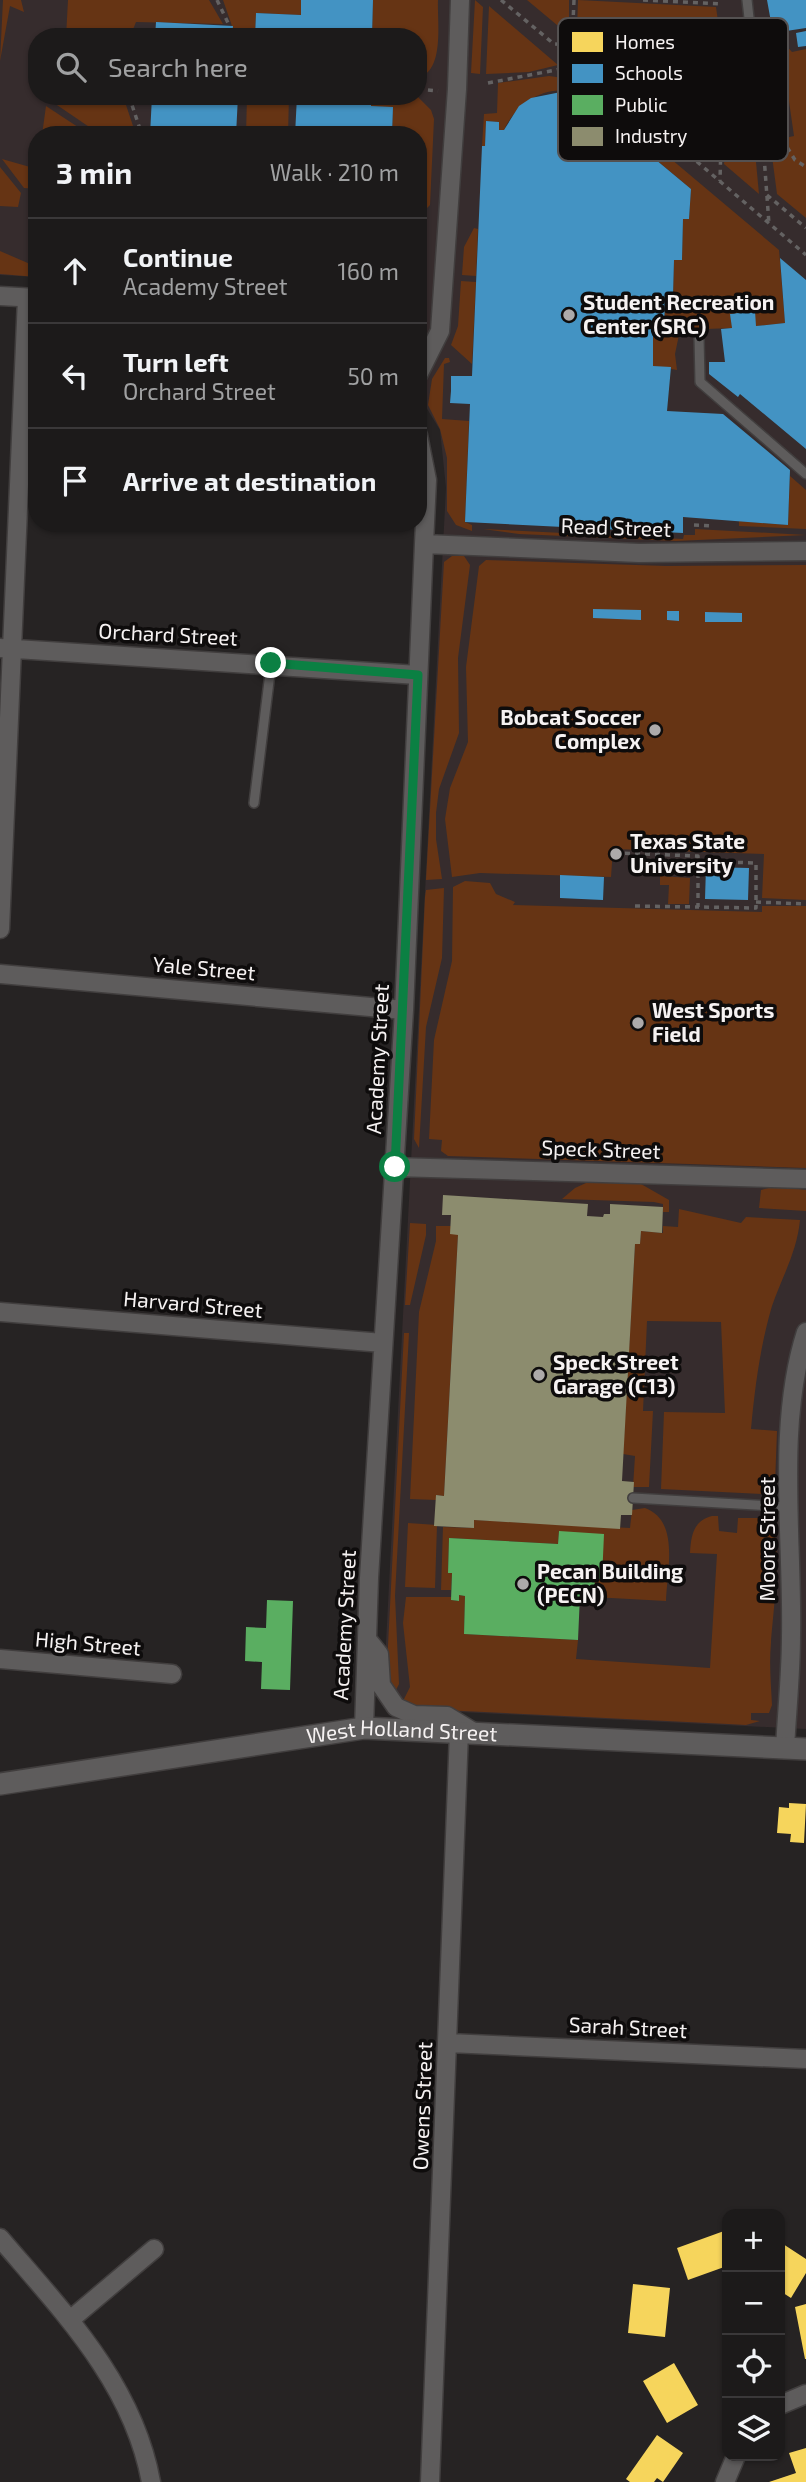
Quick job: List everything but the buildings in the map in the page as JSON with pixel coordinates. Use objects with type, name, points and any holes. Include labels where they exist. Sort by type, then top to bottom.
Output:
[{"type":"street","points":[[427,357],[440,331],[456,103],[460,0]]},
{"type":"street","points":[[0,296],[28,298]]},
{"type":"street","points":[[0,929],[6,649],[28,352]]},
{"type":"street","name":"Academy Street","points":[[364,1728],[383,1343],[404,1010],[425,532]]},
{"type":"street","name":"Read Street","points":[[424,544],[639,552],[806,551]]},
{"type":"street","name":"Orchard Street","points":[[6,649],[271,663],[418,675]]},
{"type":"street","name":"Yale Street","points":[[0,974],[404,1010]]},
{"type":"street","name":"Speck Street","points":[[395,1167],[806,1180]]},
{"type":"street","name":"Harvard Street","points":[[0,1312],[383,1343]]},
{"type":"street","name":"Moore Street","points":[[796,1748],[791,1637],[792,1415],[806,1332]]},
{"type":"street","points":[[367,1639],[379,1654],[381,1685],[396,1707],[414,1715],[447,1716],[467,1732]]},
{"type":"street","name":"High Street","points":[[0,1659],[172,1674]]},
{"type":"street","name":"West Holland Street","points":[[0,1784],[364,1728],[796,1748]]},
{"type":"street","name":"Owens Street","points":[[430,2482],[449,2043],[467,1732]]},
{"type":"street","name":"Sarah Street","points":[[449,2043],[806,2059]]},
{"type":"street","points":[[0,2238],[95,2352],[123,2396],[141,2441],[151,2482]]},
{"type":"street","points":[[69,2320],[154,2249]]},
{"type":"street","points":[[785,2403],[806,2394]]},
{"type":"street","points":[[725,2482],[734,2461]]},
{"type":"lane","points":[[747,0],[749,18]]},
{"type":"lane","points":[[699,337],[700,382],[806,474]]},
{"type":"lane","points":[[254,803],[271,663]]},
{"type":"lane","points":[[633,1499],[790,1507]]},
{"type":"path","points":[[217,0],[229,25]]},
{"type":"path","points":[[501,0],[554,44],[558,44]]},
{"type":"path","points":[[573,18],[574,0]]},
{"type":"path","points":[[643,0],[722,5]]},
{"type":"path","points":[[488,83],[558,70]]},
{"type":"path","points":[[427,90],[438,91]]},
{"type":"path","points":[[132,105],[139,126]]},
{"type":"path","points":[[788,149],[795,160],[806,167]]},
{"type":"path","points":[[697,161],[806,255]]},
{"type":"path","points":[[720,181],[721,161]]},
{"type":"path","points":[[764,161],[769,223]]},
{"type":"path","points":[[767,195],[806,228]]},
{"type":"path","points":[[694,525],[713,526]]},
{"type":"path","points":[[615,853],[698,856],[698,907]]},
{"type":"path","points":[[635,906],[756,908],[756,863],[698,861]]},
{"type":"path","points":[[755,902],[806,904]]},
{"type":"shaded area","name":"Texas State University","points":[[0,0],[806,0],[806,1729],[419,1710],[395,1697],[385,1662],[446,488],[440,430],[427,409],[427,126],[28,126],[28,277],[0,275]]},
{"type":"shaded area","points":[[3,0],[21,0],[24,12],[10,6],[0,61]]},
{"type":"shaded area","points":[[68,0],[209,0],[223,24],[136,22],[134,28],[66,28]]},
{"type":"shaded area","points":[[223,0],[301,0],[301,15],[256,13],[255,28],[232,26]]},
{"type":"shaded area","points":[[373,0],[438,0],[438,45],[427,74],[427,28],[372,28]]},
{"type":"shaded area","points":[[475,0],[483,7],[480,74],[471,73]]},
{"type":"shaded area","points":[[527,0],[569,0],[569,18],[558,18],[557,25]]},
{"type":"shaded area","points":[[578,0],[716,7],[718,18],[577,18]]},
{"type":"shaded area","points":[[489,6],[558,65],[529,72],[486,74]]},
{"type":"shaded area","points":[[788,48],[792,52],[806,49],[806,218],[777,194],[773,161],[788,161],[788,137],[794,136],[788,94]]},
{"type":"shaded area","points":[[549,76],[558,77],[558,90],[546,92],[525,103],[509,120],[504,130],[499,130],[499,122],[486,121],[485,146],[482,146],[484,114],[497,113],[498,83]]},
{"type":"shaded area","points":[[57,105],[126,105],[133,126],[88,126]]},
{"type":"shaded area","points":[[247,105],[289,105],[288,126],[246,126]]},
{"type":"shaded area","points":[[426,105],[431,110],[434,119],[430,205],[427,208],[427,126],[392,126],[393,108],[371,106]]},
{"type":"shaded area","points":[[46,106],[76,126],[43,126]]},
{"type":"shaded area","points":[[2,159],[28,166],[28,188],[24,188]]},
{"type":"shaded area","points":[[658,161],[673,161],[779,250],[785,323],[756,326],[754,312],[731,314],[732,328],[680,330],[675,354],[677,370],[653,366],[653,334],[664,333],[665,296],[673,296],[674,260],[682,260],[683,219],[689,218],[691,189]]},
{"type":"shaded area","points":[[724,161],[756,161],[759,194],[724,164]]},
{"type":"shaded area","points":[[0,167],[21,193],[18,207],[0,206]]},
{"type":"shaded area","points":[[474,228],[478,229],[476,276],[462,275],[464,247]]},
{"type":"shaded area","points":[[0,251],[28,263],[28,276],[0,274]]},
{"type":"shaded area","points":[[461,281],[476,282],[472,364],[451,345],[458,326]]},
{"type":"shaded area","points":[[445,358],[449,358],[450,362],[444,364],[442,419],[469,421],[465,522],[472,525],[472,531],[456,525],[447,511],[447,458],[440,429],[428,405],[432,379]]},
{"type":"shaded area","points":[[790,476],[806,490],[806,529],[739,526],[739,521],[788,525]]},
{"type":"shaded area","points":[[483,529],[683,539],[684,535],[695,535],[695,529],[806,535],[676,541],[519,534]]},
{"type":"shaded area","points":[[452,556],[464,556],[470,565],[458,658],[459,733],[439,789],[436,813],[436,839],[442,879],[426,880],[444,562]]},
{"type":"shaded area","points":[[486,560],[666,566],[806,565],[806,900],[762,898],[764,854],[613,849],[611,877],[480,873],[452,877],[445,819],[450,788],[468,742],[466,667],[479,566]]},
{"type":"shaded area","points":[[660,876],[690,878],[689,904],[668,904],[669,885],[660,885]]},
{"type":"shaded area","name":"West Sports Field","points":[[465,881],[490,883],[496,894],[515,902],[513,905],[762,912],[762,906],[806,906],[806,1168],[448,1156],[441,1151],[442,1140],[429,1139],[434,1040],[452,961],[453,887]]},
{"type":"shaded area","points":[[444,888],[442,958],[426,1027],[419,1148],[414,1139],[425,897],[426,890]]},
{"type":"shaded area","points":[[597,1178],[634,1180],[669,1200],[669,1212],[663,1212],[663,1204],[654,1202],[562,1199],[575,1188]]},
{"type":"shaded area","points":[[776,1186],[806,1190],[806,1211],[759,1208],[761,1190]]},
{"type":"shaded area","points":[[679,1209],[741,1223],[746,1217],[800,1220],[792,1254],[772,1306],[756,1382],[751,1429],[777,1431],[775,1484],[762,1494],[661,1489],[664,1412],[725,1413],[721,1322],[647,1321],[643,1411],[653,1411],[649,1487],[633,1487],[635,1456],[623,1454],[635,1244],[640,1244],[641,1231],[663,1233],[663,1226],[678,1227]]},
{"type":"shaded area","points":[[410,1223],[426,1224],[426,1235],[410,1305],[405,1305]]},
{"type":"shaded area","points":[[436,1226],[451,1226],[458,1235],[444,1496],[436,1495],[436,1500],[410,1499],[419,1312],[436,1241]]},
{"type":"shaded area","points":[[404,1333],[409,1333],[395,1596],[399,1684],[395,1692],[388,1682],[387,1665]]},
{"type":"shaded area","points":[[645,1508],[656,1514],[667,1535],[669,1561],[666,1601],[593,1597],[595,1579],[602,1579],[559,1531],[558,1544],[449,1538],[448,1572],[452,1573],[451,1590],[441,1590],[443,1527],[474,1528],[474,1520],[630,1528],[632,1510]]},
{"type":"shaded area","points":[[712,1516],[718,1516],[719,1531],[737,1533],[738,1518],[760,1518],[770,1523],[774,1531],[777,1561],[770,1659],[772,1705],[769,1713],[751,1713],[751,1720],[760,1721],[746,1725],[421,1709],[403,1701],[410,1687],[403,1623],[406,1597],[451,1597],[451,1600],[458,1601],[459,1595],[465,1596],[464,1634],[578,1640],[576,1659],[710,1668],[717,1554],[690,1553],[692,1535],[697,1525]]},
{"type":"shaded area","points":[[408,1523],[437,1525],[435,1588],[405,1587]]},
{"type":"place","name":"Student Recreation Center (SRC)","points":[[569,315]]},
{"type":"place","name":"Bobcat Soccer Complex","points":[[655,730]]},
{"type":"place","name":"Texas State University","points":[[616,854]]},
{"type":"place","name":"West Sports Field","points":[[638,1023]]},
{"type":"place","name":"Speck Street Garage (C13)","points":[[539,1375]]},
{"type":"place","name":"Pecan Building (PECN)","points":[[523,1584]]},
{"type":"route","points":[[271,663],[418,675],[395,1167]]}]
